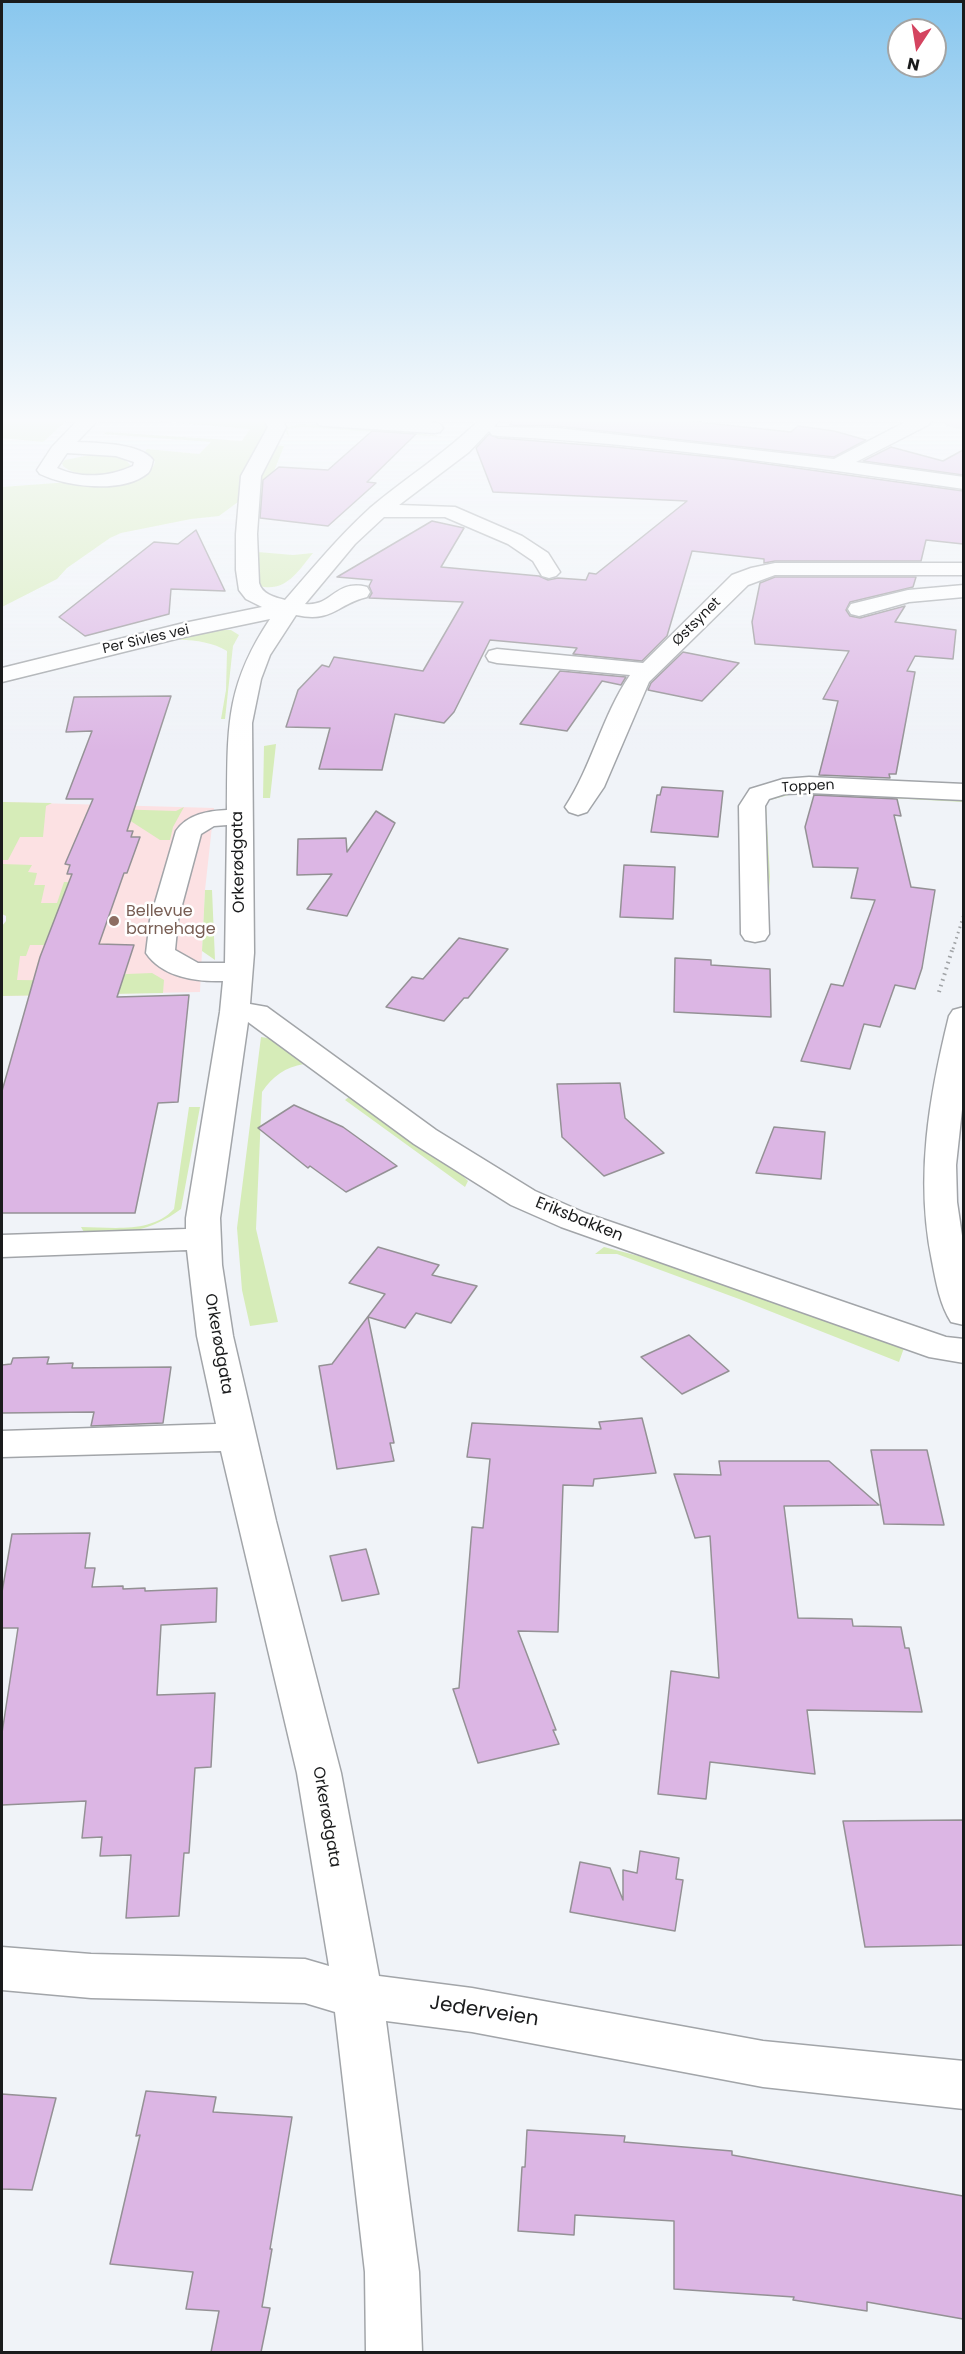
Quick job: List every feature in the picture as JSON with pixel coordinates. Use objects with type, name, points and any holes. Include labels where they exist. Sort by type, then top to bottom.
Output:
[{"type":"street","points":[[250,531],[248,584],[251,591],[260,599],[290,608],[320,611],[332,608],[349,592],[359,592]]},
{"type":"street","name":"Orkerødgata","points":[[358,531],[271,633],[245,690],[240,723],[238,972],[235,1012],[203,1218],[203,1239],[215,1336],[237,1437],[319,1773],[358,1996],[392,2272],[394,2352]]},
{"type":"street","points":[[494,531],[515,540],[541,557],[549,572]]},
{"type":"street","name":"Østsynet","points":[[578,807],[591,787],[632,691],[647,670],[740,580],[758,572],[813,568],[963,569]]},
{"type":"street","points":[[859,609],[898,598],[963,591]]},
{"type":"street","name":"Per Sivles vei","points":[[2,675],[184,630],[290,608]]},
{"type":"street","points":[[497,656],[647,670]]},
{"type":"street","name":"Toppen","points":[[755,934],[752,806],[759,794],[783,787],[817,784],[963,792]]},
{"type":"street","points":[[238,972],[193,972],[177,966],[160,953],[164,920],[189,831],[198,822],[209,818],[239,817]]},
{"type":"street","name":"Eriksbakken","points":[[235,1012],[256,1013],[425,1137],[523,1198],[573,1220],[642,1245],[942,1348],[963,1351]]},
{"type":"street","points":[[963,1017],[952,1060],[941,1124],[940,1161],[946,1258],[963,1314]]},
{"type":"street","points":[[2,1246],[203,1239]]},
{"type":"street","points":[[2,1444],[237,1437]]},
{"type":"street","name":"Jederveien","points":[[2,1970],[92,1976],[305,1981],[358,1996],[414,2001],[555,2024],[764,2064],[963,2085]]},
{"type":"shaded area","name":"Bellevue barnehage","points":[[2,802],[214,808],[205,890],[200,992],[3,996],[34,886],[2,886]]},
{"type":"green space","points":[[2,531],[132,531],[110,538],[67,568],[57,579],[2,607]]},
{"type":"green space","points":[[258,552],[293,555],[313,553],[290,579],[277,586],[268,587],[259,586],[256,560]]},
{"type":"green space","points":[[231,630],[239,635],[233,646],[225,719],[221,719],[226,690],[227,651],[201,642],[174,640],[2,683],[2,681],[166,641]]},
{"type":"green space","points":[[276,744],[270,798],[263,798],[264,746]]},
{"type":"green space","points":[[802,790],[963,797],[963,802],[796,793],[767,801],[770,877],[768,906],[762,802],[768,797]]},
{"type":"green space","points":[[2,802],[52,803],[46,806],[43,837],[20,837],[8,860],[2,860]]},
{"type":"green space","points":[[184,807],[173,827],[170,840],[160,840],[112,809],[176,811]]},
{"type":"green space","points":[[2,864],[32,865],[28,872],[37,873],[34,885],[45,885],[41,903],[57,903],[64,882],[109,883],[61,903],[44,945],[30,945],[26,956],[20,956],[17,980],[100,981],[102,975],[152,973],[164,980],[163,993],[2,996],[2,926],[6,921],[6,916],[2,914]]},
{"type":"green space","points":[[205,890],[212,890],[215,960],[202,951]]},
{"type":"green space","points":[[261,1037],[280,1043],[304,1064],[280,1073],[262,1092],[256,1229],[278,1322],[250,1326],[242,1290],[237,1228]]},
{"type":"green space","points":[[350,1096],[463,1176],[468,1181],[465,1187],[345,1100]]},
{"type":"green space","points":[[189,1107],[200,1107],[181,1209],[158,1223],[136,1230],[85,1234],[81,1227],[142,1226],[165,1217],[174,1209]]},
{"type":"green space","points":[[604,1247],[685,1268],[904,1348],[899,1362],[617,1254],[595,1254]]},
{"type":"building","points":[[196,531],[225,591],[171,589],[169,614],[85,636],[59,617],[154,542],[178,544]]},
{"type":"building","points":[[415,531],[462,531],[441,567],[539,576],[548,580],[558,578],[586,580],[589,573],[596,574],[650,531],[963,531],[963,544],[926,540],[921,561],[775,561],[764,563],[764,559],[692,551],[667,636],[642,661],[573,654],[577,648],[490,640],[454,712],[444,723],[395,714],[382,770],[319,769],[330,728],[286,727],[298,690],[322,665],[329,667],[334,657],[423,671],[463,602],[369,598],[372,593],[369,586],[372,580],[337,577]]},
{"type":"building","points":[[775,577],[916,577],[913,587],[850,602],[846,610],[850,616],[860,618],[905,606],[895,622],[956,630],[953,659],[915,656],[907,671],[915,672],[896,774],[889,774],[890,778],[819,775],[838,701],[823,699],[849,651],[755,644],[752,622],[760,583]]},
{"type":"building","points":[[683,652],[739,663],[702,701],[648,690],[651,683]]},
{"type":"building","points":[[560,671],[626,677],[621,685],[602,681],[567,731],[520,724]]},
{"type":"building","points":[[171,696],[127,831],[133,831],[131,837],[140,837],[127,873],[124,873],[99,944],[134,945],[117,997],[189,995],[178,1102],[158,1103],[135,1213],[2,1213],[2,1091],[40,957],[72,874],[67,874],[70,865],[65,864],[93,799],[66,799],[92,731],[66,732],[74,697]]},
{"type":"building","points":[[662,787],[723,791],[718,837],[651,832],[657,795],[660,795]]},
{"type":"building","points":[[814,795],[897,799],[901,816],[894,815],[911,887],[935,890],[922,968],[915,989],[895,985],[880,1027],[864,1024],[850,1069],[801,1061],[831,984],[843,986],[875,900],[851,898],[858,868],[813,867],[805,827]]},
{"type":"building","points":[[376,811],[395,823],[347,916],[307,909],[332,874],[297,875],[298,839],[346,838],[347,852]]},
{"type":"building","points":[[624,865],[675,867],[673,919],[620,917]]},
{"type":"building","points":[[459,938],[508,949],[468,998],[464,998],[444,1021],[386,1007],[412,977],[423,979]]},
{"type":"building","points":[[675,958],[711,960],[711,965],[770,969],[771,1017],[674,1012]]},
{"type":"building","points":[[620,1083],[625,1118],[664,1153],[604,1176],[562,1137],[557,1084]]},
{"type":"building","points":[[294,1105],[343,1127],[397,1166],[346,1192],[310,1166],[308,1168],[258,1128]]},
{"type":"building","points":[[774,1127],[825,1132],[821,1179],[756,1173]]},
{"type":"building","points":[[378,1247],[439,1265],[432,1275],[477,1286],[451,1323],[416,1313],[405,1328],[368,1317],[394,1443],[390,1443],[394,1461],[337,1469],[319,1366],[332,1364],[385,1294],[349,1283]]},
{"type":"building","points":[[689,1335],[729,1371],[682,1394],[641,1357]]},
{"type":"building","points":[[49,1357],[47,1364],[73,1363],[72,1368],[171,1367],[163,1423],[91,1426],[94,1412],[2,1413],[2,1365],[11,1364],[13,1358]]},
{"type":"building","points":[[642,1418],[656,1473],[594,1479],[593,1486],[563,1485],[558,1632],[518,1631],[556,1730],[553,1730],[559,1744],[478,1763],[453,1689],[459,1688],[472,1527],[483,1528],[490,1459],[467,1457],[472,1423],[601,1429],[599,1422]]},
{"type":"building","points":[[871,1450],[927,1450],[944,1525],[884,1524]]},
{"type":"building","points":[[719,1461],[829,1461],[879,1505],[784,1506],[798,1618],[852,1619],[853,1626],[901,1627],[905,1648],[909,1648],[922,1712],[807,1710],[815,1774],[710,1762],[706,1799],[658,1794],[671,1671],[719,1678],[710,1536],[695,1538],[674,1474],[721,1475]]},
{"type":"building","points":[[90,1533],[85,1568],[95,1568],[92,1587],[123,1586],[123,1589],[145,1588],[145,1591],[217,1588],[216,1622],[161,1625],[157,1695],[215,1693],[211,1767],[195,1768],[189,1853],[184,1853],[179,1916],[126,1918],[131,1855],[100,1856],[102,1837],[82,1838],[86,1801],[2,1805],[2,1733],[18,1628],[2,1628],[2,1592],[12,1534]]},
{"type":"building","points":[[366,1549],[379,1594],[342,1601],[330,1556]]},
{"type":"building","points":[[963,1820],[963,1945],[865,1947],[843,1821]]},
{"type":"building","points":[[640,1851],[679,1858],[676,1879],[683,1880],[675,1931],[570,1912],[580,1862],[610,1868],[623,1900],[623,1870],[637,1873]]},
{"type":"building","points":[[146,2091],[216,2097],[213,2112],[292,2117],[262,2307],[270,2308],[261,2352],[211,2352],[219,2311],[186,2309],[193,2272],[110,2264],[140,2135],[136,2136]]},
{"type":"building","points":[[2,2094],[56,2098],[32,2190],[2,2189]]},
{"type":"building","points":[[527,2130],[625,2136],[624,2142],[732,2151],[732,2155],[963,2196],[963,2319],[867,2302],[867,2311],[793,2300],[794,2297],[674,2289],[674,2221],[575,2215],[574,2235],[518,2231]]},
{"type":"place","name":"Bellevue barnehage","points":[[114,921]]}]
